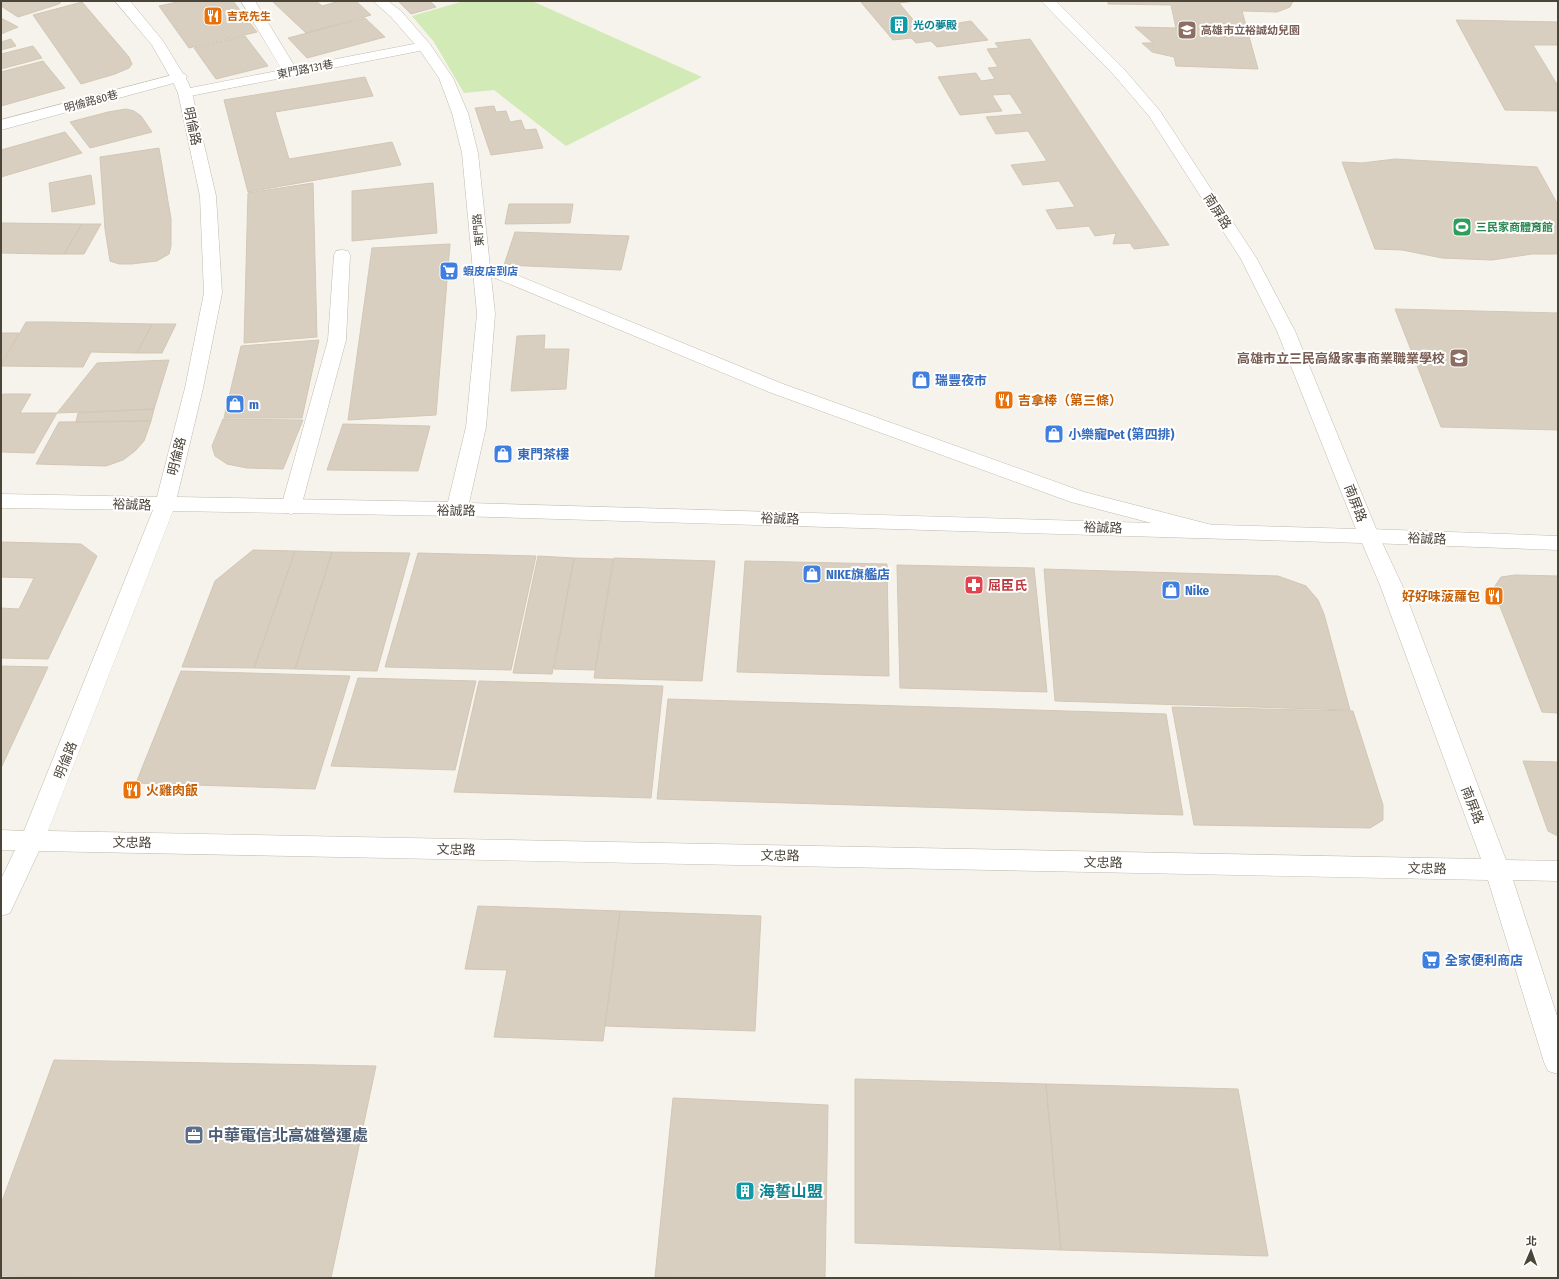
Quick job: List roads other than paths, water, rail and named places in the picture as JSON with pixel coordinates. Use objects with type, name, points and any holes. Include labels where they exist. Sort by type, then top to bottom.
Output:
[{"type":"street","name":"明倫路","points":[[1,905],[32,840],[165,505],[194,388],[213,293],[208,196],[183,85],[162,50],[122,1]]},
{"type":"street","points":[[248,1],[291,72]]},
{"type":"street","name":"東門路","points":[[380,1],[396,14],[424,46],[446,78],[461,120],[470,153],[486,314],[476,427],[457,509]]},
{"type":"street","name":"南屏路","points":[[1048,1],[1118,71],[1155,114],[1249,259],[1286,331],[1369,536],[1391,585],[1497,870],[1558,1062]]},
{"type":"street","name":"東門路131巷","points":[[183,85],[291,72],[424,46]]},
{"type":"street","name":"明倫路80巷","points":[[1,125],[183,85]]},
{"type":"street","points":[[291,507],[337,340],[342,256]]},
{"type":"street","points":[[482,266],[776,388],[1078,497],[1205,530]]},
{"type":"street","name":"裕誠路","points":[[1,501],[457,509],[1205,530],[1558,543]]},
{"type":"street","name":"文忠路","points":[[1,840],[1558,871]]},
{"type":"place","name":"吉克先生","points":[[213,16]]},
{"type":"place","name":"光の夢殿","points":[[899,25]]},
{"type":"place","name":"高雄市立裕誠幼兒園","points":[[1187,30]]},
{"type":"place","name":"三民家商體育館","points":[[1462,227]]},
{"type":"place","name":"蝦皮店到店","points":[[449,271]]},
{"type":"place","name":"高雄市立三民高級家事商業職業學校","points":[[1459,358]]},
{"type":"place","name":"瑞豐夜市","points":[[921,380]]},
{"type":"place","name":"吉拿棒（第三條）","points":[[1004,400]]},
{"type":"place","name":"m","points":[[235,404]]},
{"type":"place","name":"小樂寵Pet (第四排)","points":[[1054,434]]},
{"type":"place","name":"東門茶樓","points":[[503,454]]},
{"type":"place","name":"NIKE旗艦店","points":[[812,574]]},
{"type":"place","name":"屈臣氏","points":[[974,585]]},
{"type":"place","name":"Nike","points":[[1171,590]]},
{"type":"place","name":"好好味菠蘿包","points":[[1494,596]]},
{"type":"place","name":"火雞肉飯","points":[[132,790]]},
{"type":"place","name":"全家便利商店","points":[[1431,960]]},
{"type":"place","name":"中華電信北高雄營運處","points":[[194,1135]]},
{"type":"place","name":"海誓山盟","points":[[745,1191]]}]
